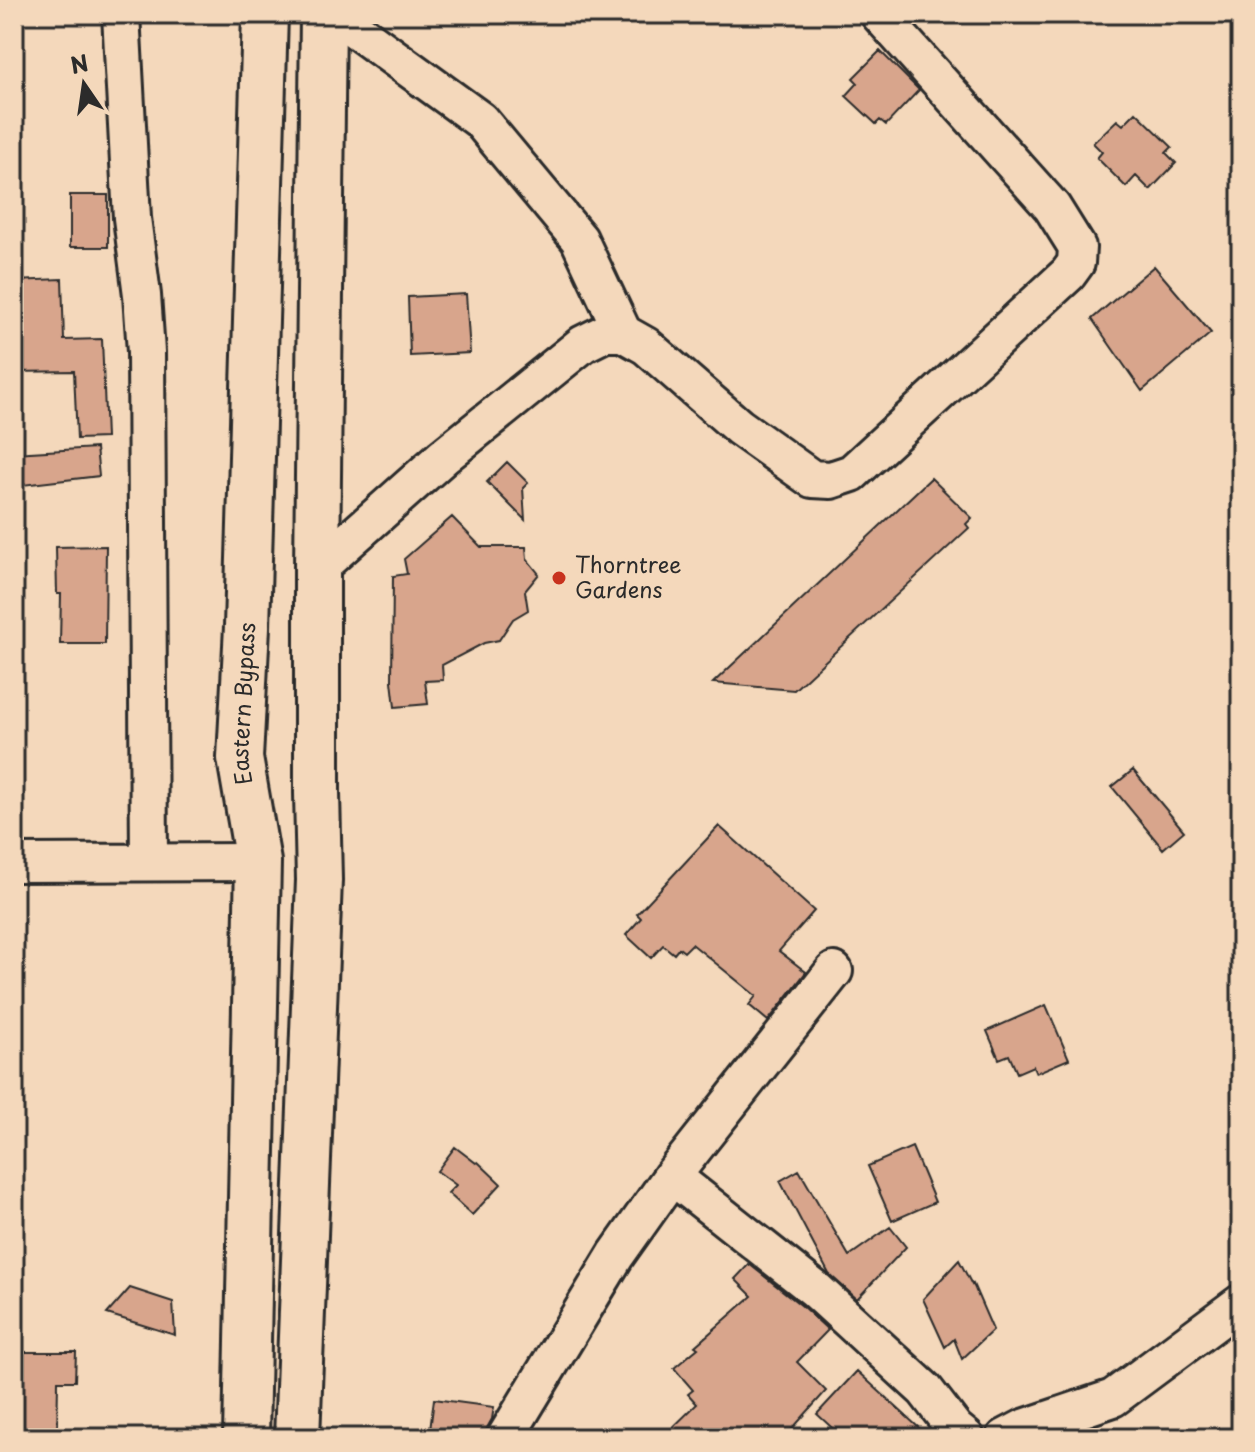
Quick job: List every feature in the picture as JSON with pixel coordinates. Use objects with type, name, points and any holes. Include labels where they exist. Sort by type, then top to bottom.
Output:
[{"type":"main road","name":"Eastern Bypass","points":[[246,1438],[258,862],[240,758],[247,627],[265,14]]},
{"type":"main road","points":[[297,1438],[319,880],[317,569],[323,14]]},
{"type":"street","points":[[121,14],[132,218],[146,352],[149,862]]},
{"type":"street","points":[[334,14],[480,120],[579,239],[623,333]]},
{"type":"street","points":[[317,569],[443,457],[583,344],[605,333],[623,333],[646,346],[739,427],[812,479],[831,480],[852,473],[1068,274],[1076,263],[1077,247],[1052,207],[879,14]]},
{"type":"street","points":[[14,863],[258,862]]},
{"type":"street","points":[[505,1438],[616,1255],[672,1176],[834,971]]},
{"type":"street","points":[[672,1176],[816,1290],[925,1390],[955,1429],[966,1438]]},
{"type":"street","points":[[1005,1438],[1024,1428],[1113,1398],[1241,1303]]},
{"type":"building","points":[[880,51],[919,90],[886,125],[880,120],[876,124],[846,96],[858,83],[853,78]]},
{"type":"building","points":[[1136,112],[1172,147],[1166,153],[1176,163],[1150,190],[1136,176],[1126,187],[1097,158],[1102,152],[1093,143],[1117,120],[1123,125]]},
{"type":"building","points":[[70,195],[108,195],[108,247],[70,247]]},
{"type":"building","points":[[1154,266],[1211,333],[1142,391],[1092,319]]},
{"type":"building","points":[[62,279],[64,340],[102,339],[106,438],[77,439],[74,371],[14,372],[14,281]]},
{"type":"building","points":[[466,294],[470,353],[410,356],[408,297]]},
{"type":"building","points":[[96,448],[99,476],[14,486],[14,453]]},
{"type":"building","points":[[507,462],[528,483],[523,488],[525,520],[487,482]]},
{"type":"building","points":[[931,478],[972,518],[966,524],[969,528],[794,690],[713,683]]},
{"type":"building","points":[[452,517],[481,547],[526,547],[527,559],[539,574],[525,591],[528,610],[513,619],[499,640],[484,643],[442,665],[443,680],[425,681],[428,704],[395,707],[392,681],[393,576],[407,574],[404,559]]},
{"type":"building","points":[[106,546],[105,644],[60,644],[61,594],[57,594],[56,547]]},
{"type":"building","points":[[1133,770],[1184,831],[1163,849],[1112,787]]},
{"type":"building","points":[[719,826],[814,911],[779,951],[806,972],[768,1021],[749,1005],[756,996],[692,944],[684,952],[679,948],[674,954],[663,945],[651,958],[626,935],[641,918],[637,914]]},
{"type":"building","points":[[1046,1005],[1069,1059],[1036,1073],[1033,1066],[1017,1073],[1009,1055],[999,1059],[987,1031]]},
{"type":"building","points":[[455,1147],[478,1162],[501,1184],[472,1215],[448,1193],[456,1185],[437,1171]]},
{"type":"building","points":[[912,1147],[935,1202],[892,1221],[868,1166]]},
{"type":"building","points":[[799,1170],[849,1256],[890,1227],[906,1247],[857,1299],[829,1274],[780,1181]]},
{"type":"building","points":[[959,1260],[993,1330],[962,1359],[954,1339],[945,1347],[923,1299]]},
{"type":"building","points":[[749,1264],[828,1330],[797,1362],[826,1391],[784,1438],[662,1438],[697,1404],[688,1394],[693,1390],[674,1368],[752,1296],[735,1279]]},
{"type":"building","points":[[130,1288],[173,1302],[175,1335],[107,1314]]},
{"type":"building","points":[[14,1352],[76,1352],[75,1381],[58,1381],[57,1438],[14,1438]]},
{"type":"building","points":[[857,1371],[930,1438],[843,1438],[817,1414]]},
{"type":"building","points":[[434,1399],[494,1407],[484,1438],[429,1438]]},
{"type":"place","name":"Thorntree Gardens","points":[[559,578]]}]
